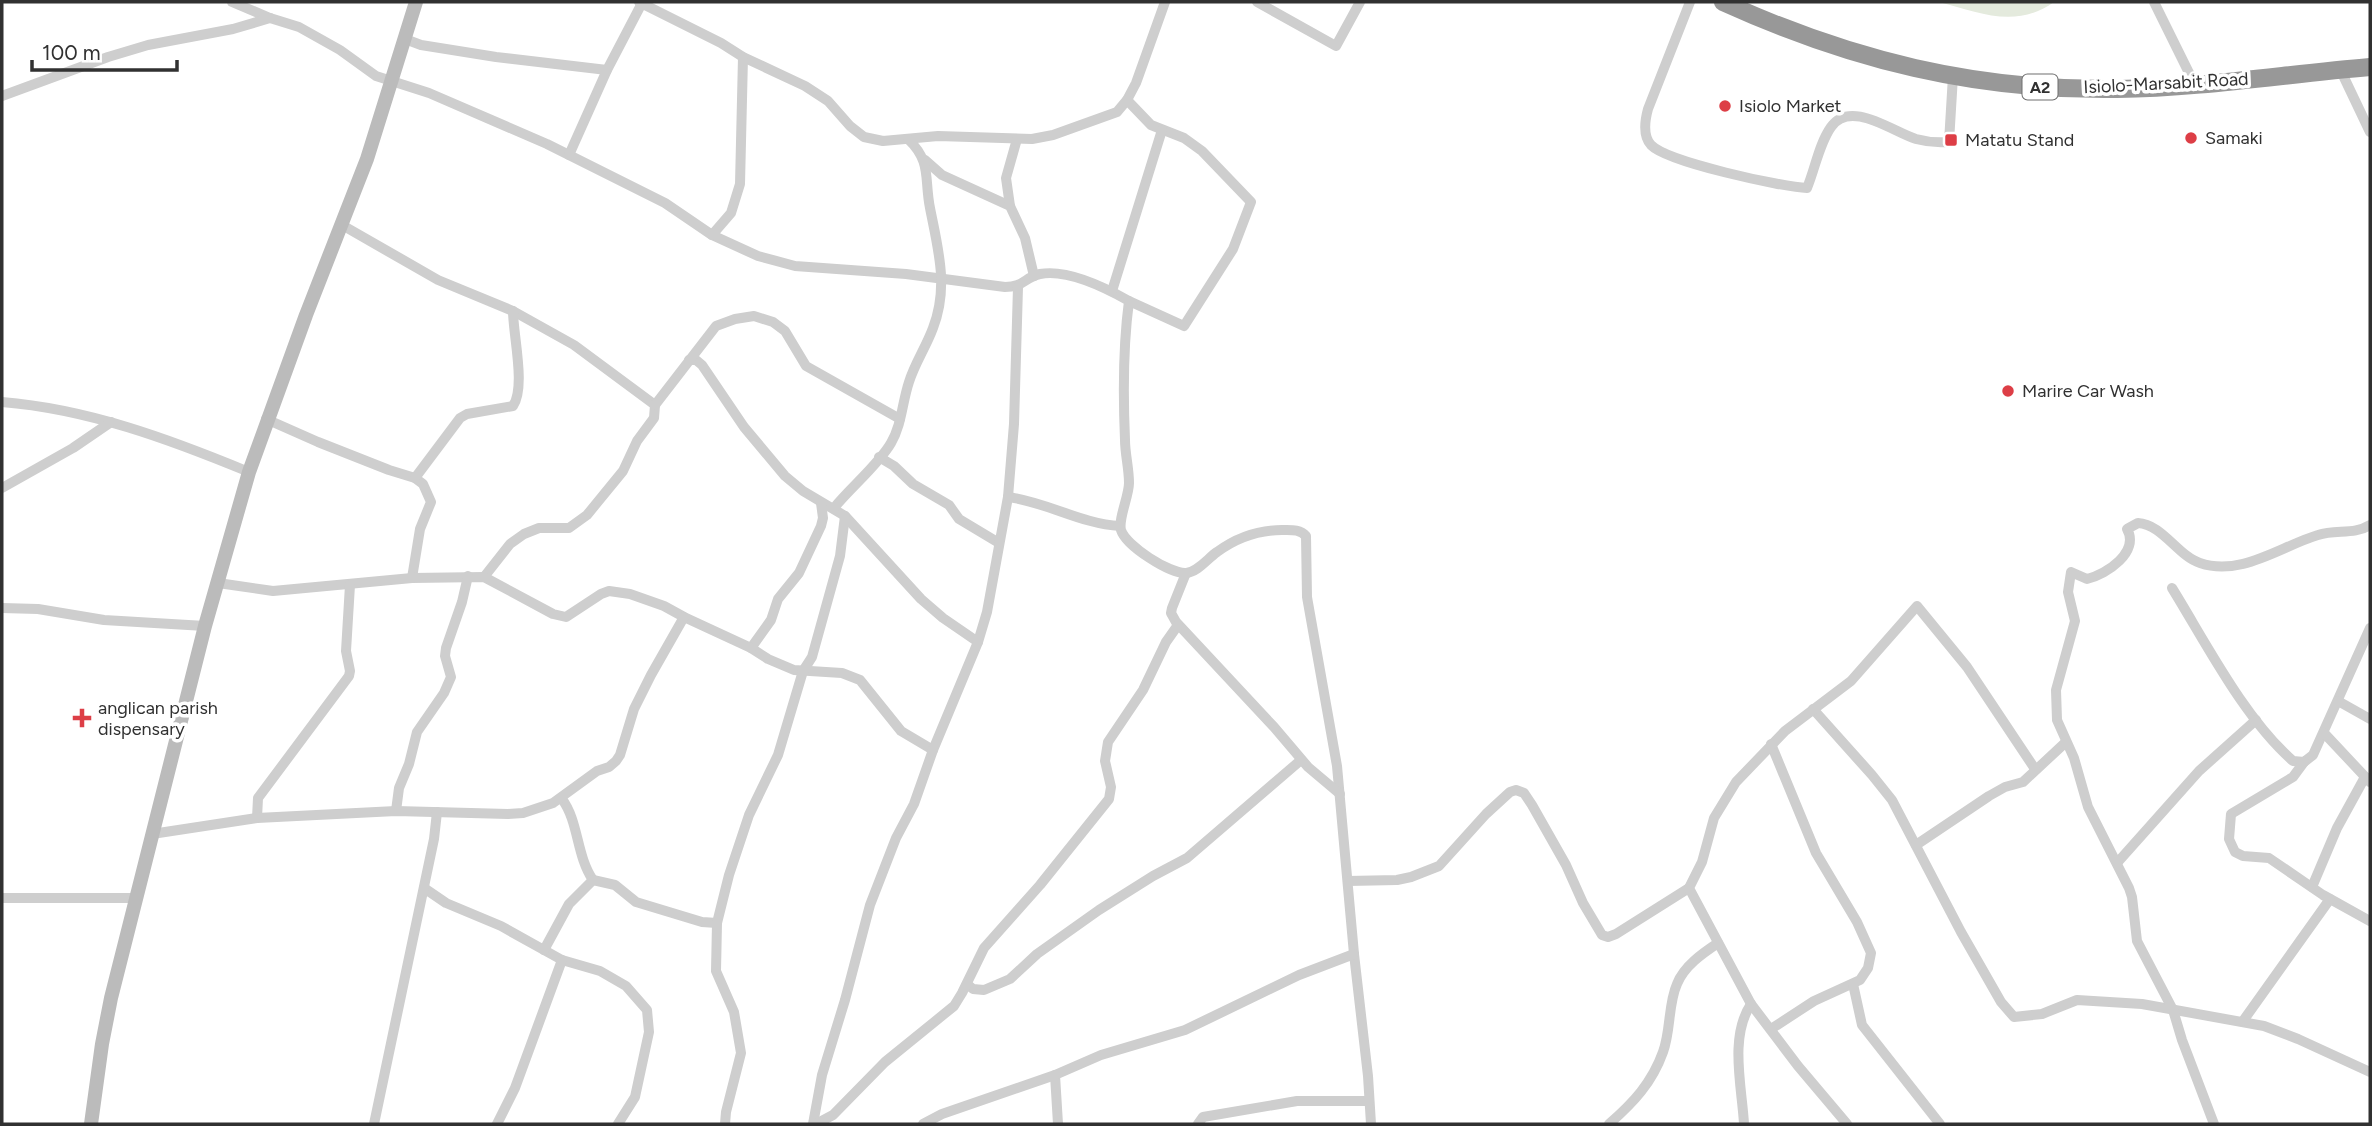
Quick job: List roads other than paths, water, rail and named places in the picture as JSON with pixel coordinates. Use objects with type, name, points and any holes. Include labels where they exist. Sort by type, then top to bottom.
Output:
[{"type":"highway","name":"Isiolo-Marsabit Road","points":[[1723,2],[1825,44],[1861,55],[1953,76],[2009,84],[2090,89],[2195,85],[2370,67]]},
{"type":"street","points":[[232,2],[270,19],[299,27],[340,50],[368,72],[429,93],[569,155],[665,203],[712,234],[758,256],[795,266],[906,274],[1018,287],[1034,276],[1047,274],[1067,277],[1101,286],[1184,326],[1233,249],[1251,202],[1202,151],[1184,138],[1151,125],[1127,100]]},
{"type":"street","points":[[91,1124],[106,1021],[205,626],[249,472],[367,159],[416,2]]},
{"type":"street","points":[[569,155],[641,2],[711,37],[743,57],[784,74],[828,101],[850,126],[864,137],[883,141],[938,136],[1017,139],[1046,137],[1117,112],[1136,83],[1165,2]]},
{"type":"street","points":[[1257,2],[1336,46],[1360,2]]},
{"type":"street","points":[[1690,2],[1648,109],[1645,125],[1648,139],[1654,148],[1692,163],[1783,186],[1807,188],[1829,130],[1843,117],[1866,118],[1916,139],[1948,142],[1953,76]]},
{"type":"street","points":[[2154,2],[2195,85]]},
{"type":"street","points":[[2,96],[148,45],[270,19]]},
{"type":"street","points":[[405,39],[421,45],[496,57],[607,70]]},
{"type":"street","points":[[712,234],[731,213],[740,184],[743,57]]},
{"type":"street","points":[[2340,69],[2370,132]]},
{"type":"street","points":[[1112,291],[1162,130]]},
{"type":"street","points":[[908,139],[942,175],[1010,206]]},
{"type":"street","points":[[1017,139],[1006,178],[1010,206],[1026,238],[1034,276]]},
{"type":"street","points":[[834,508],[891,443],[904,408],[908,383],[936,320],[941,298],[940,256],[928,197],[925,160]]},
{"type":"street","points":[[342,225],[438,280],[513,311],[573,345],[655,405]]},
{"type":"street","points":[[815,1124],[822,1075],[870,905],[896,838],[914,804],[933,750],[978,642],[991,595],[1008,497],[1014,424],[1018,287]]},
{"type":"street","points":[[1129,300],[1125,429],[1129,487],[1120,526],[1127,540],[1141,552],[1178,572],[1186,573],[1196,569],[1228,544],[1248,534],[1284,530],[1298,530],[1305,534],[1309,616],[1328,706],[1340,794],[1371,1124]]},
{"type":"street","points":[[415,478],[460,418],[474,412],[513,406],[516,403],[518,383],[513,311]]},
{"type":"street","points":[[484,577],[510,544],[524,534],[539,528],[569,528],[587,515],[623,471],[637,440],[654,418],[655,405],[716,326],[743,317],[762,317],[773,322],[785,331],[806,366],[900,419]]},
{"type":"street","points":[[690,360],[696,360],[702,365],[744,427],[785,476],[821,503],[845,516],[921,599],[978,642]]},
{"type":"street","points":[[2,402],[29,404],[157,435],[249,472]]},
{"type":"street","points":[[267,419],[389,470],[415,478],[423,484],[432,502],[420,529],[412,578]]},
{"type":"street","points":[[2,488],[73,448],[111,422]]},
{"type":"street","points":[[879,457],[913,484],[948,505],[959,519],[999,543]]},
{"type":"street","points":[[1008,497],[1042,503],[1106,525],[1120,526]]},
{"type":"street","points":[[751,648],[771,620],[778,599],[796,579],[818,534],[823,518],[821,503]]},
{"type":"street","points":[[725,1124],[741,1053],[734,1012],[716,971],[717,923],[741,839],[761,788],[778,755],[803,671],[812,657],[837,567],[845,516]]},
{"type":"street","points":[[2214,1124],[2173,1010],[2137,941],[2132,897],[2088,807],[2074,758],[2057,720],[2059,679],[2075,621],[2067,582],[2071,572],[2081,578],[2093,578],[2123,557],[2131,543],[2127,529],[2138,523],[2145,523],[2199,563],[2234,566],[2320,534],[2360,530],[2370,525]]},
{"type":"street","points":[[1186,573],[1172,608],[1172,616],[1178,625],[1301,760],[1340,794]]},
{"type":"street","points":[[396,811],[399,788],[409,764],[417,732],[444,693],[451,677],[445,656],[446,648],[463,603],[468,576]]},
{"type":"street","points":[[218,583],[273,591],[412,578],[484,577],[553,614],[566,617],[609,591],[629,593],[654,601],[784,666],[803,671],[842,673],[860,680],[901,731],[933,750]]},
{"type":"street","points":[[257,818],[258,798],[349,676],[346,651],[350,585]]},
{"type":"street","points":[[2172,587],[2256,720],[2293,761],[2304,762]]},
{"type":"street","points":[[1348,881],[1397,880],[1439,866],[1486,814],[1510,792],[1516,790],[1524,793],[1532,805],[1566,865],[1583,903],[1602,935],[1608,937],[1689,888],[1702,862],[1709,831],[1720,806],[1736,782],[1771,744],[1812,709],[1851,681],[1917,606],[1967,667],[2035,769]]},
{"type":"street","points":[[2,608],[38,609],[104,620],[205,626]]},
{"type":"street","points":[[152,834],[257,818],[396,811],[523,813],[562,799],[597,772],[609,767],[620,755],[634,709],[650,675],[684,617]]},
{"type":"street","points":[[815,1124],[833,1115],[885,1062],[954,1006],[984,948],[1040,885],[1109,800],[1111,787],[1105,761],[1108,742],[1143,690],[1178,625]]},
{"type":"street","points":[[2370,628],[2313,755],[2293,777],[2231,814],[2229,839],[2235,852],[2243,856],[2269,858],[2330,899],[2370,920]]},
{"type":"street","points":[[2338,701],[2370,719]]},
{"type":"street","points":[[1812,709],[1883,788],[2000,1002],[2014,1017],[2052,1011],[2069,1002],[2084,1000],[2132,1003],[2264,1026],[2370,1072]]},
{"type":"street","points":[[2117,863],[2199,771],[2256,720]]},
{"type":"street","points":[[2312,887],[2337,828],[2367,779],[2324,733]]},
{"type":"street","points":[[1916,845],[1989,796],[2005,787],[2019,785],[2066,742]]},
{"type":"street","points":[[1771,744],[1816,853],[1857,922],[1871,953],[1868,968],[1860,980],[1814,1001],[1771,1029]]},
{"type":"street","points":[[967,984],[976,990],[984,990],[1010,979],[1037,954],[1099,910],[1187,858],[1301,760]]},
{"type":"street","points":[[562,799],[570,814],[583,861],[593,880],[615,885],[636,902],[702,922],[717,923]]},
{"type":"street","points":[[374,1124],[438,812]]},
{"type":"street","points":[[544,950],[573,899],[593,880]]},
{"type":"street","points":[[424,888],[446,903],[501,926],[562,960],[600,971],[626,986],[647,1010],[649,1032],[635,1097],[618,1124]]},
{"type":"street","points":[[1689,888],[1751,1004],[1847,1124]]},
{"type":"street","points":[[2,898],[136,898]]},
{"type":"street","points":[[2243,1021],[2330,899]]},
{"type":"street","points":[[1609,1124],[1648,1084],[1665,1046],[1674,992],[1681,976],[1703,952],[1718,943]]},
{"type":"street","points":[[923,1124],[942,1114],[1055,1075],[1101,1055],[1185,1030],[1287,981],[1354,954]]},
{"type":"street","points":[[497,1124],[515,1088],[562,960]]},
{"type":"street","points":[[1853,984],[1862,1025],[1940,1124]]},
{"type":"street","points":[[1744,1124],[1740,1038],[1742,1021],[1751,1004]]},
{"type":"street","points":[[1055,1075],[1058,1124]]},
{"type":"street","points":[[1198,1124],[1203,1117],[1297,1101],[1369,1101]]},
{"type":"place","name":"Isiolo Market","points":[[1725,106]]},
{"type":"place","name":"Samaki","points":[[2191,138]]},
{"type":"place","name":"Matatu Stand","points":[[1951,140]]},
{"type":"place","name":"Marire Car Wash","points":[[2008,391]]},
{"type":"place","name":"anglican parish dispensary","points":[[82,718]]}]
